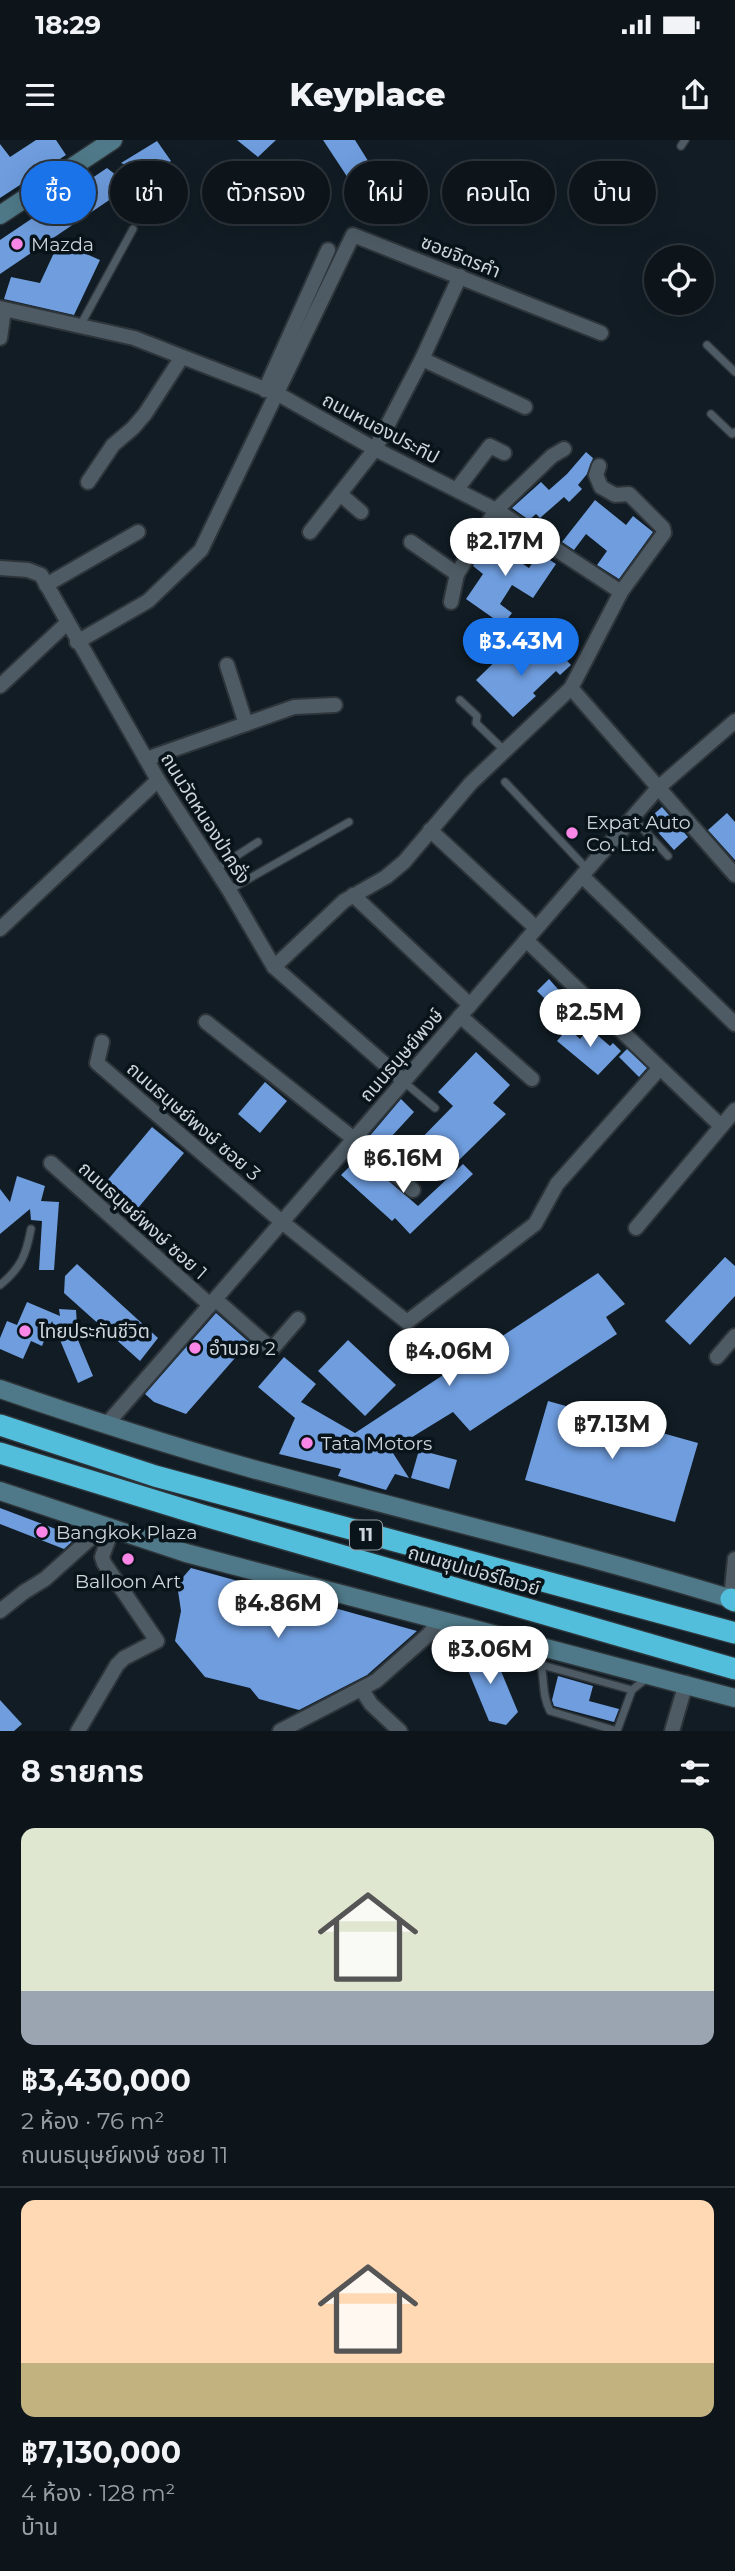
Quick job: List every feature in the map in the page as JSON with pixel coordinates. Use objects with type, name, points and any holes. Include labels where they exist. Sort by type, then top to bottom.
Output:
[{"type":"highway","name":"ถนนซุปเปอร์ไฮเวย์","points":[[0,1425],[155,1476],[735,1633]]},
{"type":"highway","name":"ถนนซุปเปอร์ไฮเวย์","points":[[0,1453],[205,1516],[735,1669]]},
{"type":"main road","points":[[0,215],[113,140]]},
{"type":"main road","points":[[0,1389],[106,1425],[251,1468],[656,1576],[734,1600]]},
{"type":"main road","points":[[0,1491],[186,1553],[735,1698]]},
{"type":"street","name":"ซอยจิตรคำ","points":[[272,392],[353,235],[601,333]]},
{"type":"street","points":[[77,642],[148,601],[201,550],[272,392],[328,250]]},
{"type":"street","points":[[310,532],[375,449],[422,359],[460,276]]},
{"type":"street","name":"ถนนหนองประทีป","points":[[2,309],[134,338],[272,392],[375,449],[496,510],[621,592]]},
{"type":"street","points":[[0,338],[2,309]]},
{"type":"street","points":[[88,482],[113,444],[145,414],[182,357]]},
{"type":"street","points":[[422,359],[524,407]]},
{"type":"street","points":[[457,489],[490,446],[504,453]]},
{"type":"street","points":[[451,602],[457,574],[496,510],[552,456],[564,449]]},
{"type":"street","points":[[270,961],[344,901],[386,877],[404,862],[471,783],[571,688],[621,592],[664,530],[629,494],[615,495],[601,488],[596,475],[599,466]]},
{"type":"street","points":[[340,494],[361,512]]},
{"type":"street","points":[[0,568],[28,570],[41,575],[46,585],[138,532]]},
{"type":"street","points":[[411,542],[457,574]]},
{"type":"street","name":"ถนนวัดหนองป่าครั่ง","points":[[46,585],[158,780],[229,890],[270,961],[404,1081]]},
{"type":"street","points":[[0,686],[67,623]]},
{"type":"street","points":[[227,665],[246,724]]},
{"type":"street","points":[[571,688],[658,788],[733,868]]},
{"type":"street","points":[[146,759],[294,707],[335,705]]},
{"type":"street","name":"ถนนธนุษย์พงษ์","points":[[106,1425],[658,788],[735,721]]},
{"type":"street","points":[[0,929],[158,780]]},
{"type":"street","points":[[430,830],[536,928]]},
{"type":"street","points":[[584,873],[735,1024]]},
{"type":"street","points":[[353,895],[470,1005]]},
{"type":"street","points":[[526,940],[720,1126]]},
{"type":"street","points":[[460,1016],[531,1079]]},
{"type":"street","points":[[206,1022],[354,1139],[413,1190]]},
{"type":"street","name":"ถนนธนุษย์พงษ์ ซอย 3","points":[[102,1042],[97,1063],[282,1222]]},
{"type":"street","points":[[282,1222],[407,1322],[535,1224],[557,1184],[659,1069]]},
{"type":"street","points":[[636,1228],[735,1110]]},
{"type":"street","name":"ถนนธนุษย์พงษ์ ซอย 1","points":[[51,1163],[212,1302],[272,1349],[298,1319]]},
{"type":"street","points":[[717,1357],[735,1336]]},
{"type":"street","points":[[0,1611],[45,1579],[107,1528]]},
{"type":"street","points":[[78,1731],[117,1665],[124,1658],[157,1641],[104,1563],[102,1557],[107,1528]]},
{"type":"street","points":[[734,1600],[735,1559]]},
{"type":"street","points":[[279,1731],[376,1681],[441,1620]]},
{"type":"street","points":[[672,1731],[686,1683]]},
{"type":"street","points":[[362,1690],[371,1704],[400,1731]]},
{"type":"lane","points":[[80,326],[133,229]]},
{"type":"lane","points":[[707,345],[735,372]]},
{"type":"lane","points":[[711,414],[732,435],[735,432]]},
{"type":"lane","points":[[460,701],[477,716],[476,723],[505,751]]},
{"type":"lane","points":[[505,782],[584,873]]},
{"type":"lane","points":[[633,817],[668,856]]},
{"type":"lane","points":[[229,890],[349,822]]},
{"type":"lane","points":[[216,869],[258,842]]},
{"type":"lane","points":[[404,1081],[435,1108]]},
{"type":"lane","points":[[0,1285],[12,1276],[26,1255],[32,1229]]},
{"type":"lane","points":[[530,1643],[542,1665],[545,1700],[550,1711],[617,1731],[632,1690],[654,1675]]},
{"type":"lane","points":[[542,1665],[632,1690]]},
{"type":"building","points":[[36,140],[56,140],[66,155],[57,161],[21,161],[21,184],[0,198],[0,144],[10,157]]},
{"type":"building","points":[[237,140],[276,140],[258,157]]},
{"type":"building","points":[[323,140],[355,140],[368,161],[344,161],[344,172]]},
{"type":"building","points":[[157,141],[171,161],[124,161]]},
{"type":"building","points":[[107,168],[110,170],[110,200],[96,209],[96,175]]},
{"type":"building","points":[[24,224],[74,224],[0,274],[0,240]]},
{"type":"building","points":[[59,242],[100,260],[74,315],[4,299],[11,277],[40,283]]},
{"type":"building","points":[[586,452],[593,458],[587,474],[578,485],[582,489],[569,502],[564,497],[540,518],[536,514],[529,520],[512,508],[541,482],[549,490]]},
{"type":"building","points":[[595,500],[626,525],[633,516],[653,532],[619,579],[597,565],[607,551],[586,534],[574,550],[562,542]]},
{"type":"building","points":[[496,529],[507,536],[499,548],[529,568],[539,553],[556,564],[533,598],[512,585],[500,604],[512,613],[503,625],[466,599],[483,574],[473,566]]},
{"type":"building","points":[[549,642],[571,665],[560,675],[556,671],[533,693],[536,696],[513,717],[476,680],[506,651],[522,667]]},
{"type":"building","points":[[662,807],[688,837],[674,850],[647,820]]},
{"type":"building","points":[[727,813],[735,822],[735,860],[708,830]]},
{"type":"building","points":[[549,979],[571,1004],[561,1015],[537,991]]},
{"type":"building","points":[[568,1028],[580,1039],[589,1028],[610,1046],[613,1043],[621,1051],[598,1075],[557,1041]]},
{"type":"building","points":[[627,1049],[647,1068],[639,1077],[619,1057]]},
{"type":"building","points":[[476,1052],[510,1085],[493,1103],[506,1114],[456,1163],[439,1146],[420,1164],[408,1152],[453,1106],[438,1092]]},
{"type":"building","points":[[265,1082],[287,1101],[260,1133],[238,1114]]},
{"type":"building","points":[[401,1099],[414,1112],[380,1149],[368,1138]]},
{"type":"building","points":[[152,1127],[184,1153],[138,1208],[106,1182]]},
{"type":"building","points":[[353,1163],[361,1171],[366,1166],[380,1179],[383,1176],[418,1206],[463,1164],[473,1174],[410,1234],[395,1218],[392,1221],[341,1175]]},
{"type":"building","points":[[17,1176],[45,1186],[41,1201],[59,1202],[54,1270],[39,1270],[42,1221],[31,1220],[30,1209],[0,1234],[0,1189],[10,1202]]},
{"type":"building","points":[[725,1257],[735,1266],[735,1296],[690,1345],[665,1321]]},
{"type":"building","points":[[77,1264],[158,1338],[140,1361],[64,1293],[65,1276]]},
{"type":"building","points":[[598,1273],[625,1304],[606,1317],[617,1334],[470,1431],[453,1412],[391,1450],[409,1478],[395,1474],[386,1490],[338,1476],[341,1469],[279,1454],[295,1418],[258,1387],[284,1357],[316,1384],[301,1402],[355,1433]]},
{"type":"building","points":[[27,1302],[60,1316],[59,1309],[76,1310],[78,1340],[93,1376],[78,1383],[52,1321],[42,1346],[31,1341],[23,1359],[0,1349],[0,1338],[7,1321],[17,1325]]},
{"type":"building","points":[[216,1313],[249,1342],[186,1414],[154,1402],[145,1394]]},
{"type":"building","points":[[348,1340],[396,1385],[365,1416],[318,1371]]},
{"type":"building","points":[[548,1401],[698,1443],[675,1522],[525,1480]]},
{"type":"building","points":[[419,1450],[457,1460],[449,1489],[411,1478]]},
{"type":"building","name":"Bangkok Plaza","points":[[0,1508],[77,1537],[64,1549],[0,1524]]},
{"type":"building","points":[[191,1568],[417,1631],[367,1675],[299,1710],[259,1699],[250,1688],[205,1677],[175,1641],[181,1611],[177,1584]]},
{"type":"building","points":[[460,1651],[493,1652],[518,1712],[506,1725],[489,1721]]},
{"type":"building","points":[[558,1676],[593,1686],[589,1701],[619,1709],[614,1722],[554,1706],[552,1700]]},
{"type":"building","points":[[0,1700],[22,1724],[14,1731],[0,1731]]},
{"type":"place","name":"Mazda","points":[[17,244]]},
{"type":"place","name":"Expat Auto Co. Ltd.","points":[[572,833]]},
{"type":"place","name":"ไทยประกันชีวิต","points":[[25,1331]]},
{"type":"place","name":"อำนวย 2","points":[[195,1348]]},
{"type":"place","name":"Tata Motors","points":[[307,1443]]},
{"type":"place","name":"Bangkok Plaza","points":[[42,1532]]},
{"type":"place","name":"Balloon Art","points":[[128,1559]]}]
